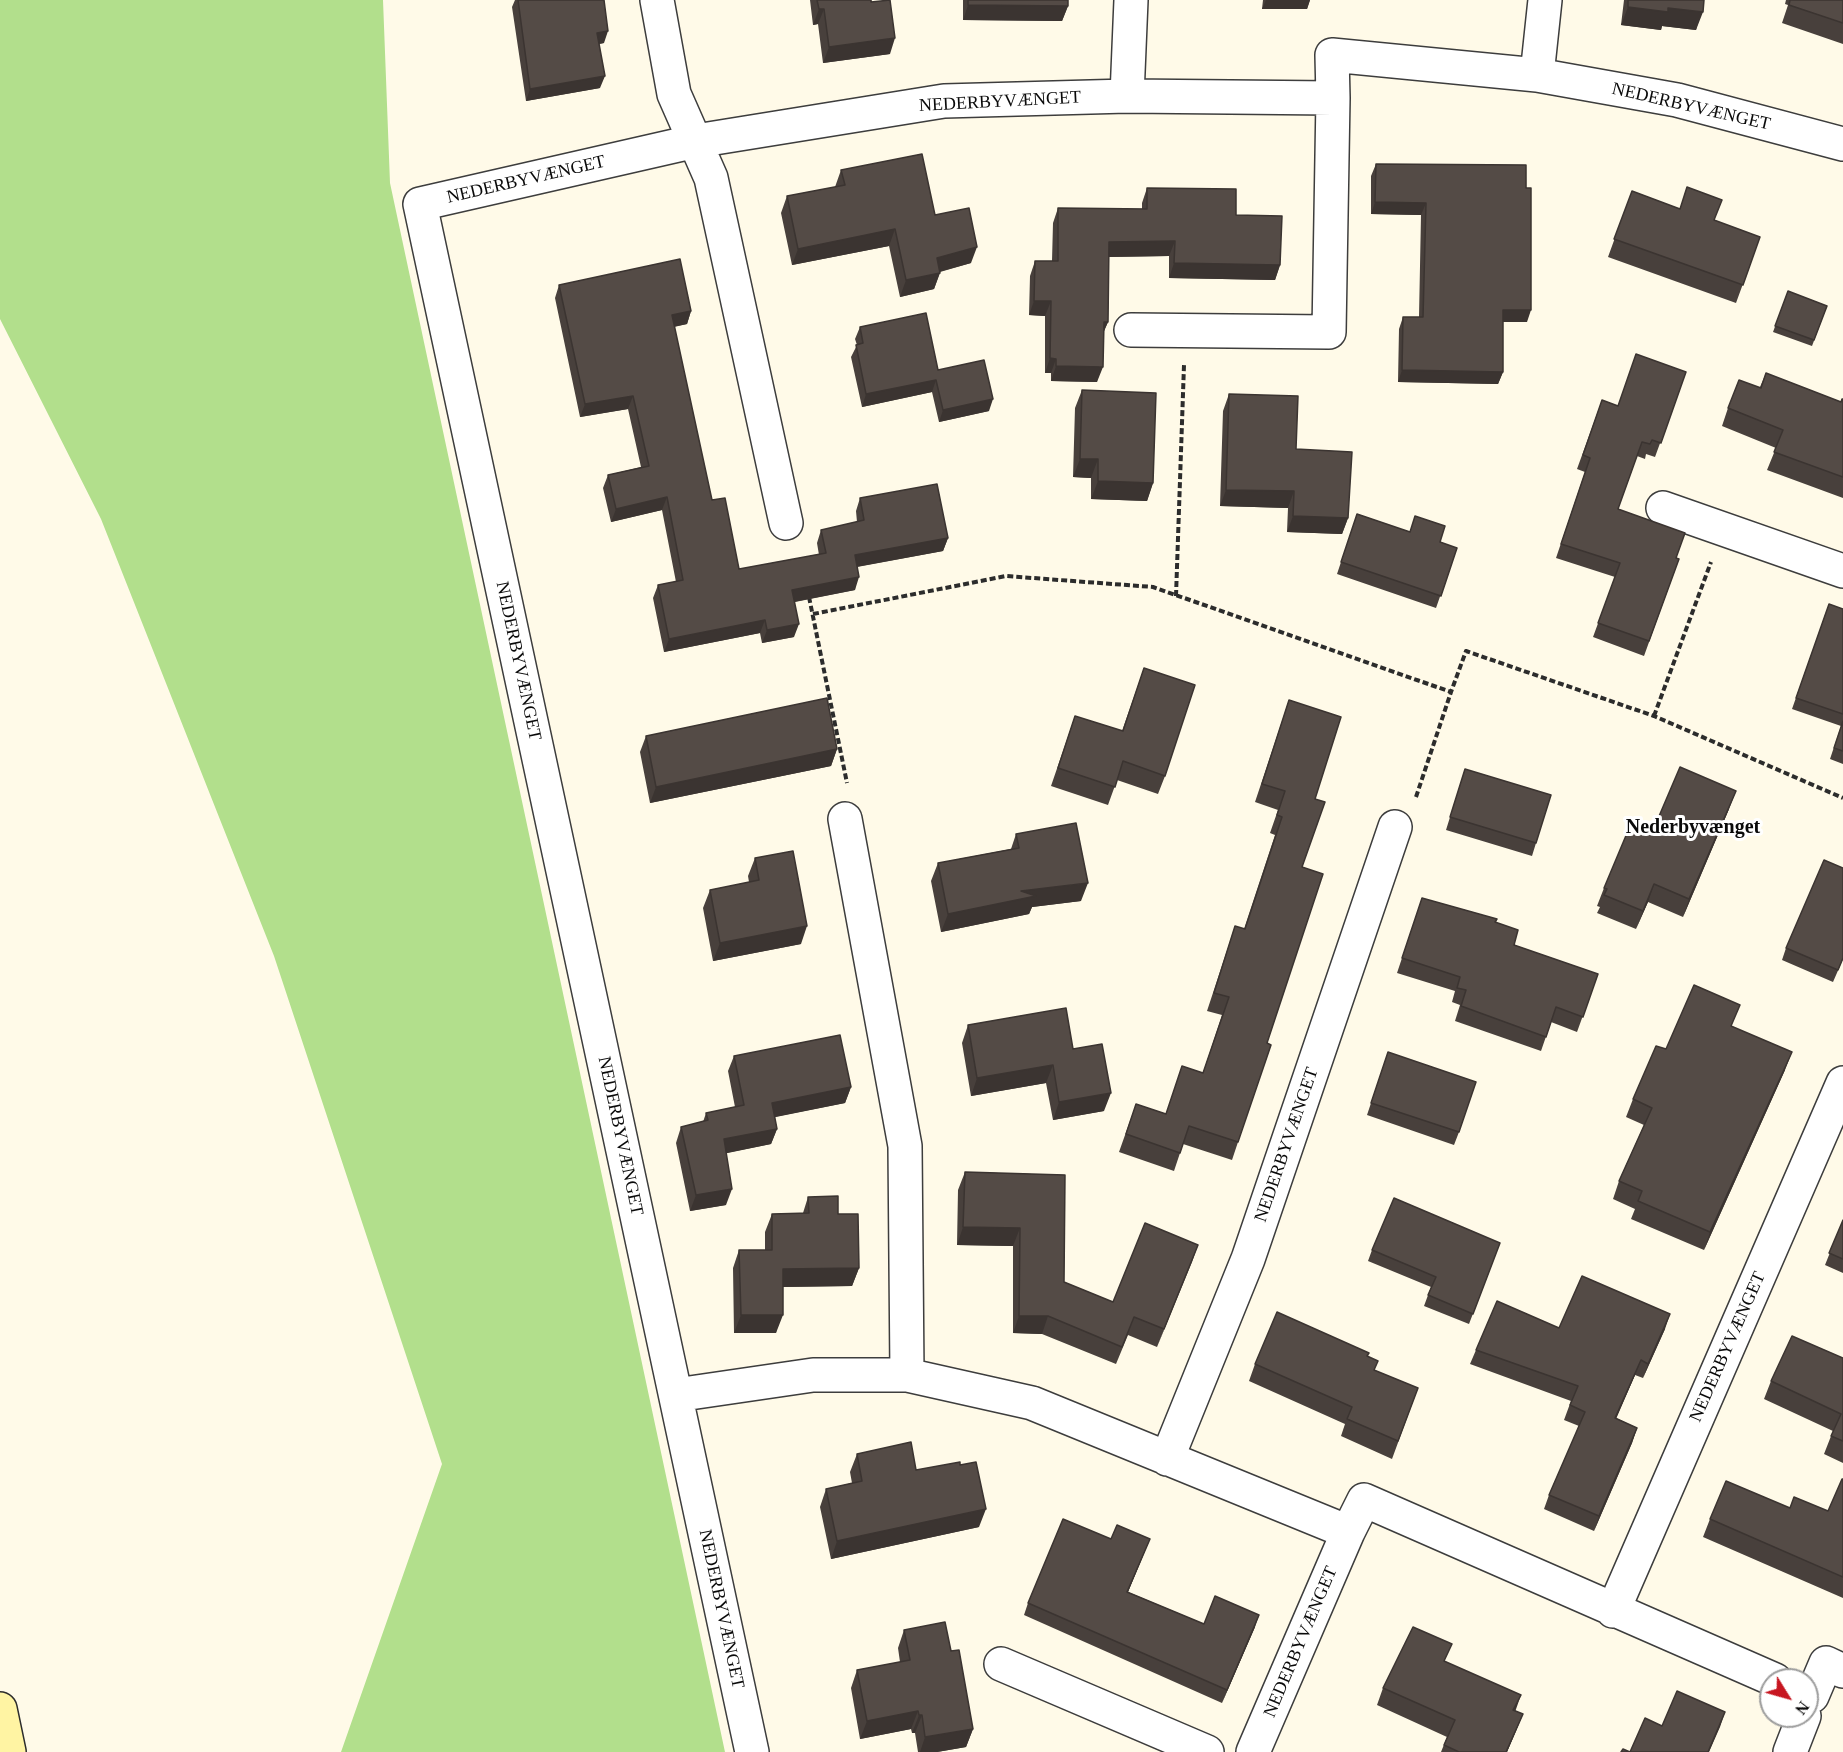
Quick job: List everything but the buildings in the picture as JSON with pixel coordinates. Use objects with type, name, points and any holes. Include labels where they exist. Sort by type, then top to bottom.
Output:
[{"type":"street","points":[[657,0],[674,94],[711,178],[786,523]]},
{"type":"street","points":[[1126,96],[1131,0]]},
{"type":"street","points":[[1537,75],[1545,0]]},
{"type":"street","name":"NEDERBYVÆNGET","points":[[1131,330],[1329,332],[1332,55],[1537,75],[1677,100],[1843,144]]},
{"type":"street","name":"NEDERBYVÆNGET","points":[[752,1752],[420,204],[696,141],[944,101],[1126,96],[1333,98]]},
{"type":"street","points":[[1662,508],[1843,571]]},
{"type":"street","points":[[845,819],[905,1146],[906,1375]]},
{"type":"street","name":"NEDERBYVÆNGET","points":[[1167,1459],[1248,1258],[1395,827]]},
{"type":"street","name":"NEDERBYVÆNGET","points":[[1613,1611],[1843,1083]]},
{"type":"street","points":[[676,1395],[813,1375],[906,1375],[1032,1402],[1348,1532]]},
{"type":"street","name":"NEDERBYVÆNGET","points":[[1253,1752],[1364,1500],[1759,1673]]},
{"type":"street","points":[[1001,1664],[1207,1752]]},
{"type":"street","points":[[1819,1680],[1826,1664],[1843,1671]]},
{"type":"street","points":[[0,1709],[9,1752]]},
{"type":"street","points":[[1790,1752],[1799,1728]]},
{"type":"path","points":[[1176,596],[1185,331]]},
{"type":"path","points":[[1654,716],[1723,529]]},
{"type":"path","points":[[813,614],[1006,576],[1153,588],[1451,692]]},
{"type":"path","points":[[808,593],[850,798],[845,819]]},
{"type":"path","points":[[1395,827],[1408,820],[1466,651],[1654,716],[1843,798]]},
{"type":"green space","points":[[0,0],[383,0],[390,183],[725,1752],[341,1752],[442,1464],[274,956],[101,519],[0,319]]},
{"type":"district","name":"Nederbyvænget","points":[[1693,828]]}]
